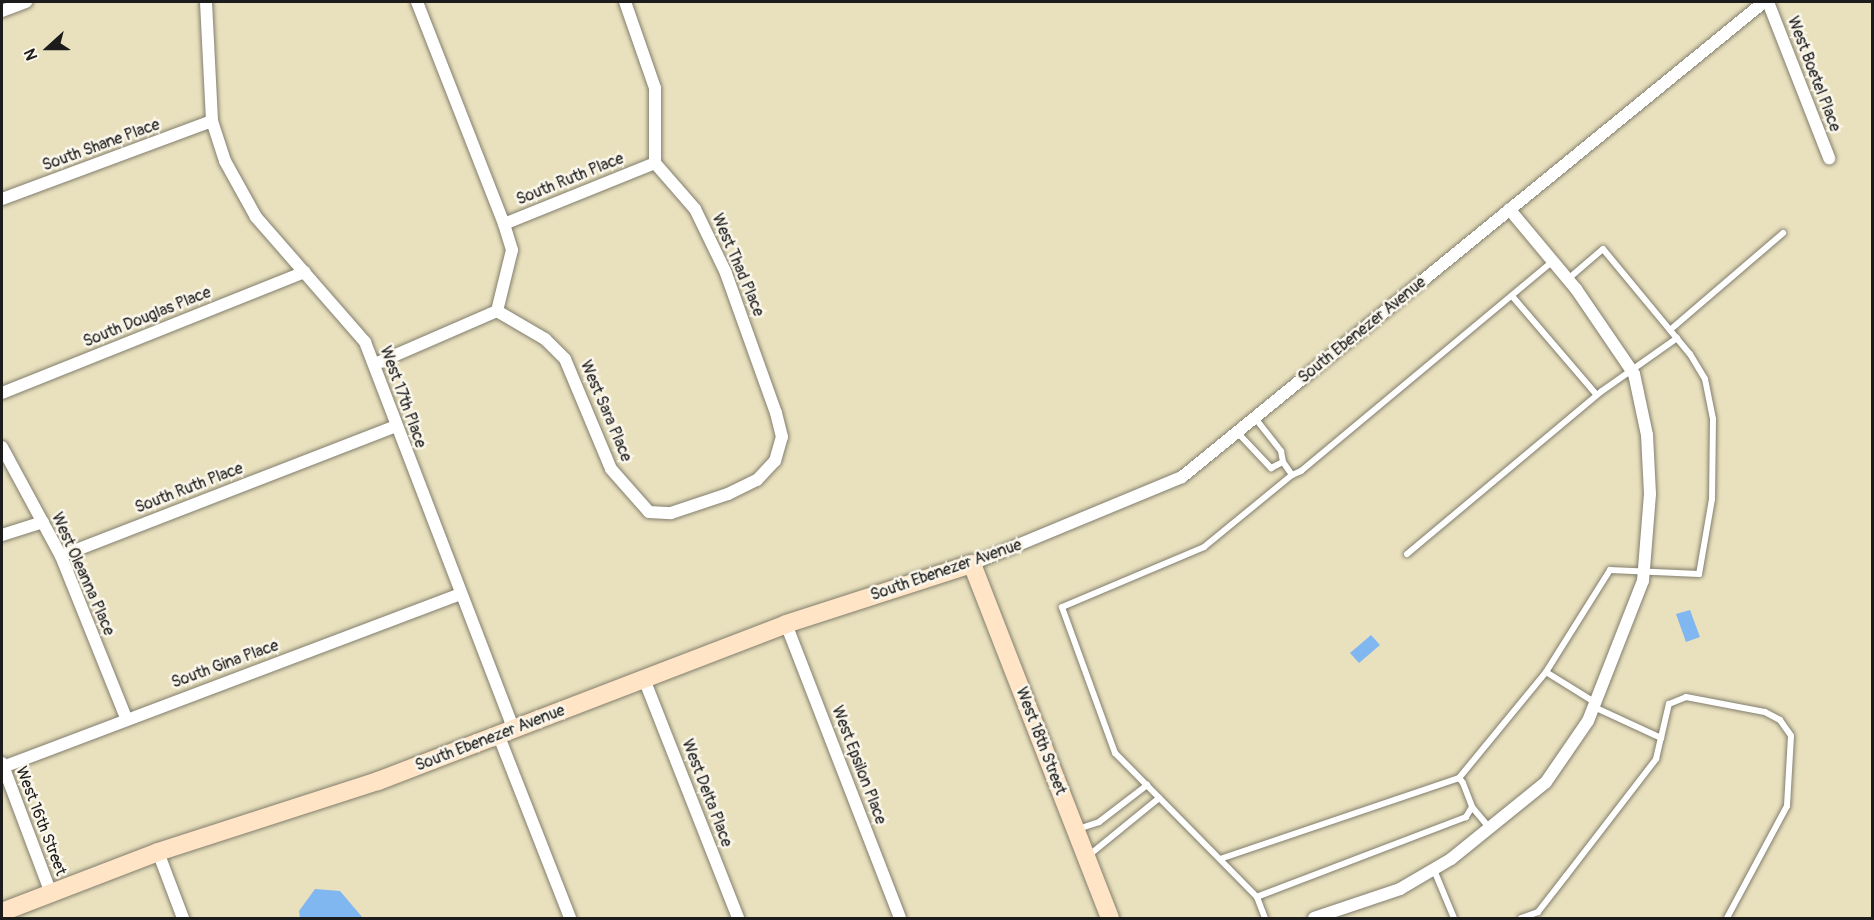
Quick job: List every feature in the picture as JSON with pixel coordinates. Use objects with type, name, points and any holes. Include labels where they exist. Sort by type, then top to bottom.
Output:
[{"type":"street","points":[[2,11],[26,2]]},
{"type":"street","name":"West 17th Place","points":[[206,2],[212,121],[235,184],[305,272],[349,320],[375,364],[459,595],[570,918]]},
{"type":"street","points":[[417,2],[504,224]]},
{"type":"street","points":[[625,2],[655,88],[655,163]]},
{"type":"street","name":"South Ebenezer Avenue","points":[[9,913],[50,891],[158,852],[378,781],[786,624],[972,564],[1164,488],[1255,418],[1764,2]]},
{"type":"street","name":"West Boetel Place","points":[[1768,2],[1829,158]]},
{"type":"street","name":"South Shane Place","points":[[2,199],[212,121]]},
{"type":"street","name":"South Ruth Place","points":[[497,311],[511,265],[504,224],[655,163]]},
{"type":"street","name":"West Thad Place","points":[[649,512],[671,513],[748,485],[768,470],[779,449],[773,402],[726,273],[694,209],[655,163]]},
{"type":"street","points":[[1314,918],[1400,889],[1491,830],[1546,782],[1595,705],[1630,623],[1644,570],[1647,435],[1634,374],[1568,279],[1509,209]]},
{"type":"street","name":"South Douglas Place","points":[[2,393],[305,272]]},
{"type":"street","points":[[375,364],[497,311]]},
{"type":"street","name":"West Sara Place","points":[[497,311],[545,339],[565,359],[611,469],[649,512]]},
{"type":"street","name":"South Ruth Place","points":[[61,556],[397,426]]},
{"type":"street","name":"West Oleanna Place","points":[[2,447],[61,556],[126,717]]},
{"type":"street","points":[[2,535],[43,522]]},
{"type":"street","name":"West 18th Street","points":[[972,564],[1110,918]]},
{"type":"street","name":"South Gina Place","points":[[2,765],[459,595]]},
{"type":"street","name":"West Epsilon Place","points":[[786,624],[900,918]]},
{"type":"street","name":"West Delta Place","points":[[644,679],[738,918]]},
{"type":"street","name":"West 16th Street","points":[[2,765],[50,891]]},
{"type":"street","points":[[158,852],[183,918]]},
{"type":"lane","points":[[1670,330],[1783,233]]},
{"type":"lane","points":[[1220,859],[1459,778],[1546,672],[1610,570],[1699,574],[1709,522],[1713,418],[1705,379],[1677,338],[1603,249],[1568,279]]},
{"type":"lane","points":[[1265,918],[1257,897],[1159,798],[1111,745],[1062,607],[1204,547],[1553,261]]},
{"type":"lane","points":[[1512,296],[1597,395]]},
{"type":"lane","points":[[1407,554],[1597,395],[1634,374],[1677,338]]},
{"type":"lane","points":[[1255,418],[1281,451],[1283,462],[1292,475]]},
{"type":"lane","points":[[1237,432],[1270,468],[1283,462]]},
{"type":"lane","points":[[1546,672],[1595,705],[1661,738]]},
{"type":"lane","points":[[1521,918],[1538,912],[1656,759],[1669,704],[1686,697],[1765,712],[1780,720],[1791,736],[1787,806],[1727,918]]},
{"type":"lane","points":[[1459,778],[1472,807],[1491,830]]},
{"type":"lane","points":[[1075,829],[1099,822],[1147,785]]},
{"type":"lane","points":[[1088,857],[1159,798]]},
{"type":"lane","points":[[1257,897],[1466,817],[1472,807]]},
{"type":"lane","points":[[1434,869],[1454,918]]},
{"type":"water","points":[[1690,610],[1700,637],[1686,642],[1676,614]]},
{"type":"water","points":[[1371,635],[1380,645],[1359,663],[1350,653]]},
{"type":"water","points":[[315,889],[340,891],[363,918],[300,918],[299,911]]}]
